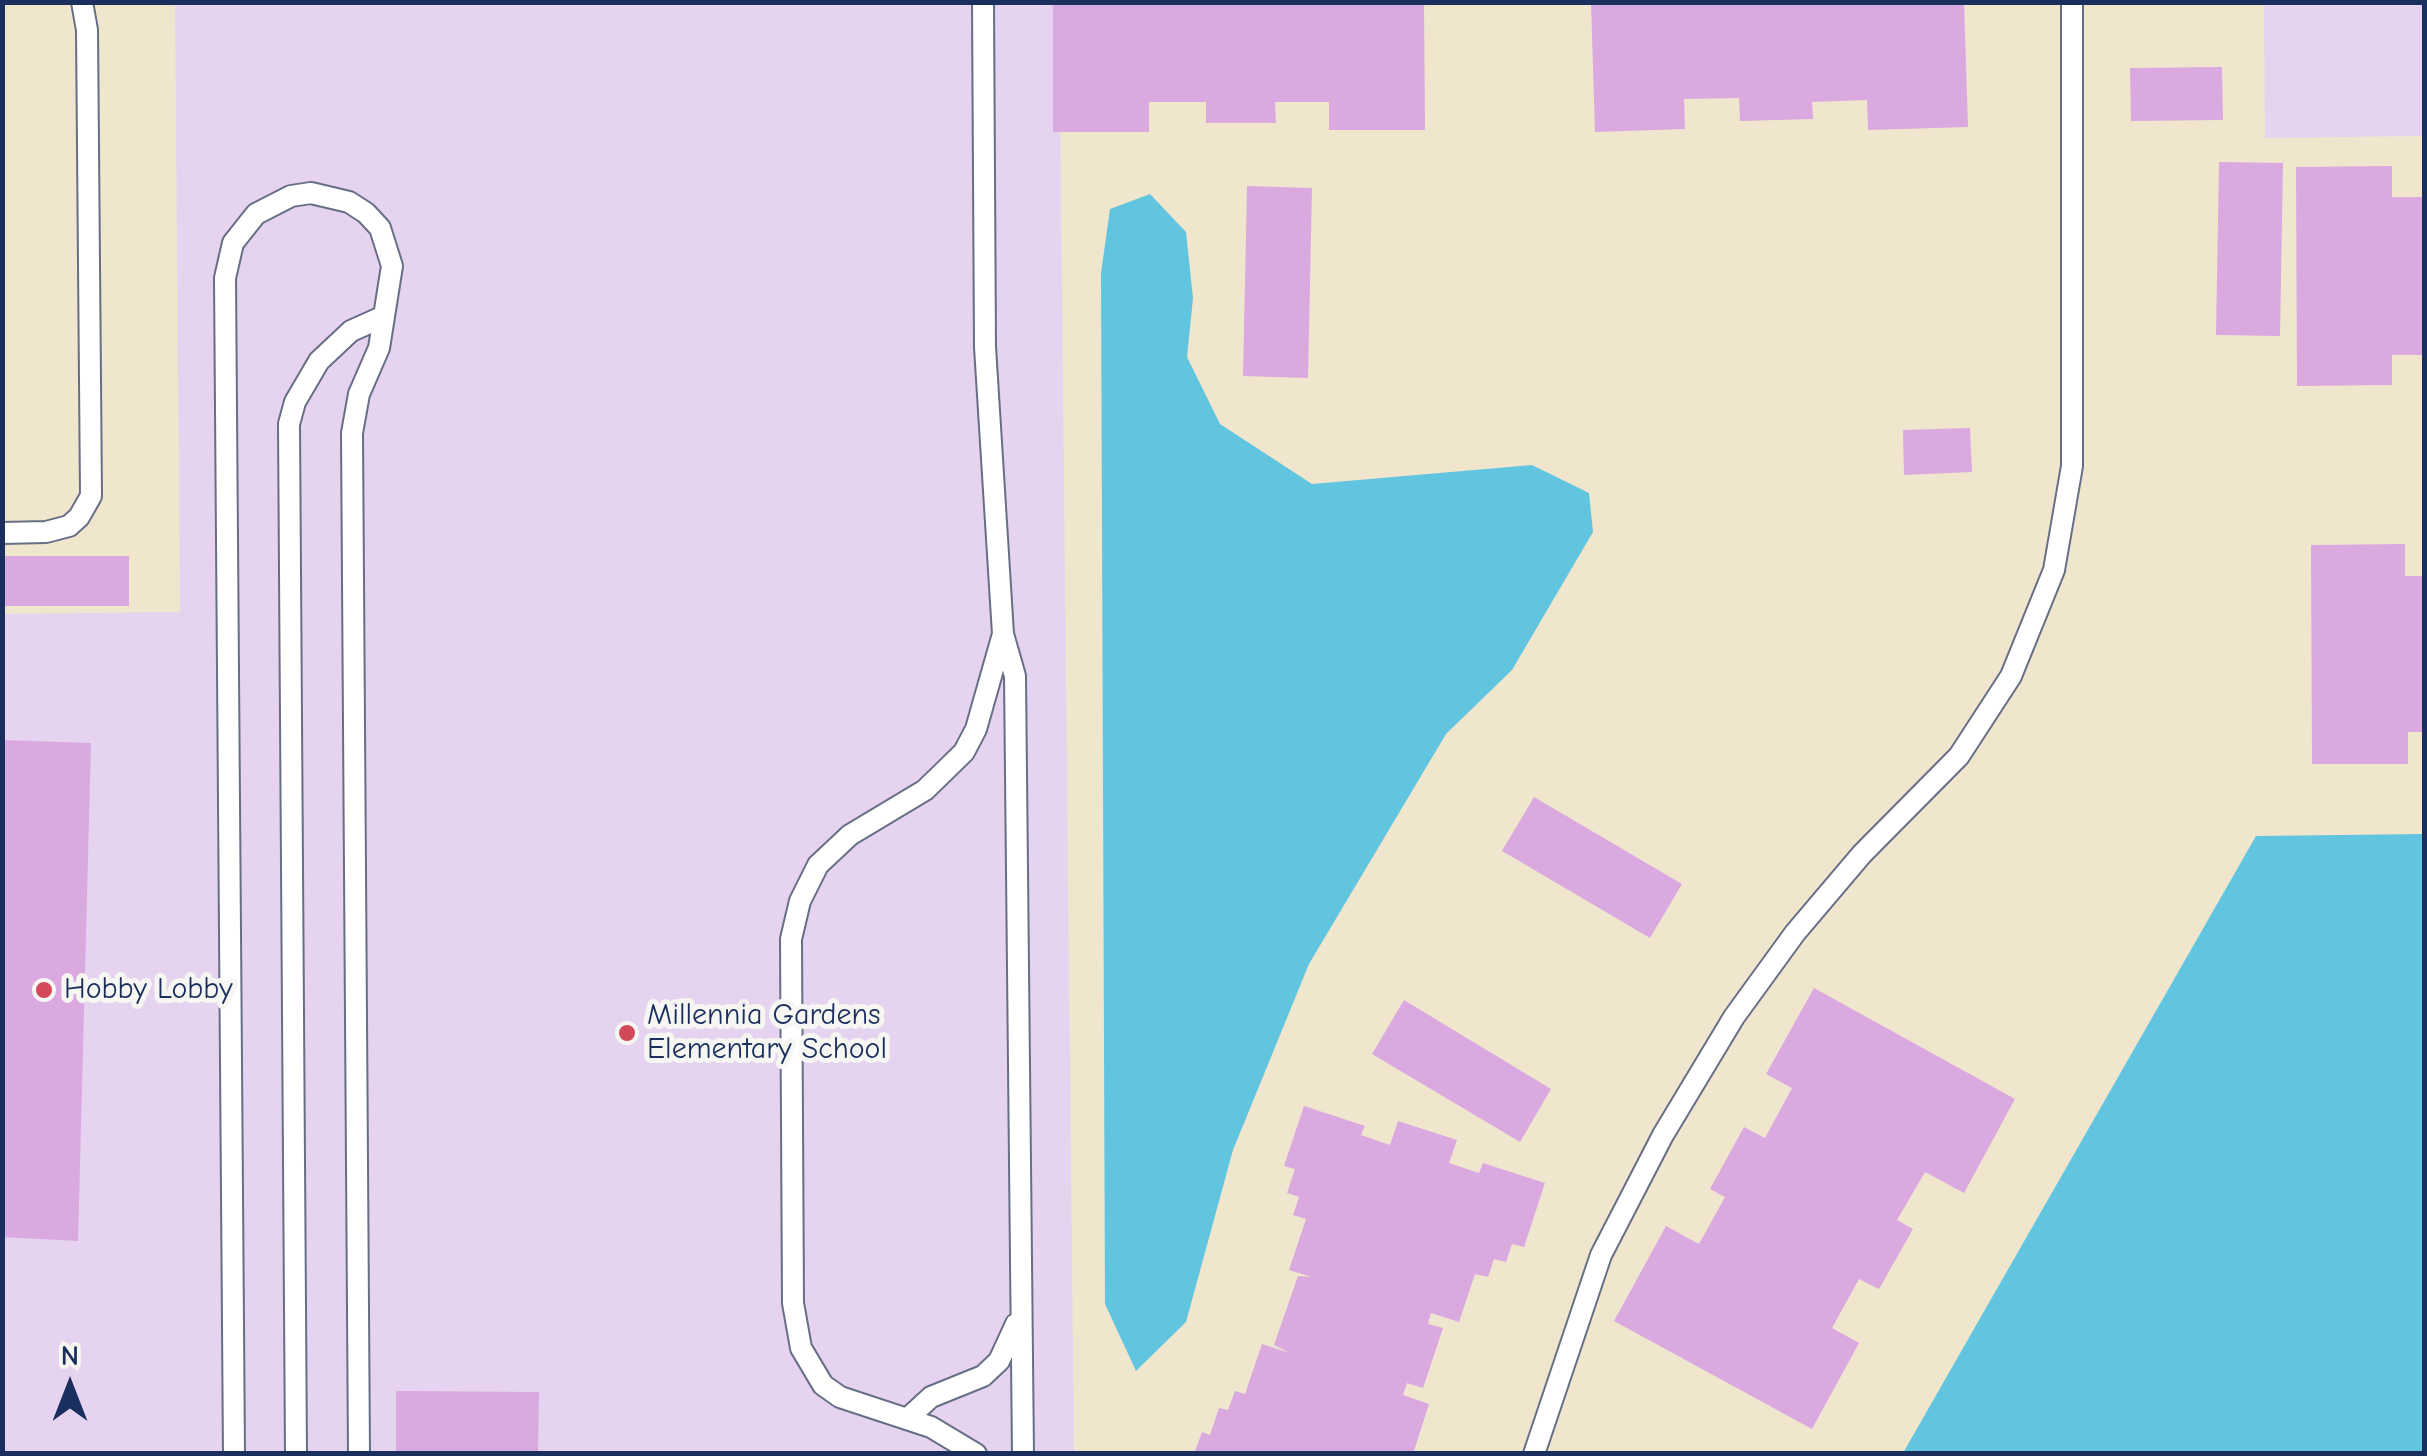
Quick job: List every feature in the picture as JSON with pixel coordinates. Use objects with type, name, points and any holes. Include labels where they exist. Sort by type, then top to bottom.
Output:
[{"type":"lane","points":[[2,532],[46,532],[69,526],[80,517],[91,496],[88,30],[82,2]]},
{"type":"lane","points":[[983,2],[985,347],[1003,634],[1014,676],[1018,1315],[1023,1454]]},
{"type":"lane","points":[[1534,1454],[1601,1255],[1664,1135],[1734,1017],[1795,933],[1862,854],[1959,756],[2012,676],[2054,570],[2072,466],[2072,2]]},
{"type":"lane","points":[[234,1454],[224,278],[233,243],[256,214],[291,196],[311,192],[349,202],[380,228],[388,246],[392,285],[380,318],[379,348],[355,412],[351,460],[360,1454]]},
{"type":"lane","points":[[296,1454],[289,424],[295,402],[320,361],[350,330],[380,318]]},
{"type":"lane","points":[[976,1454],[907,1419],[861,1407],[823,1384],[800,1348],[794,1328],[791,939],[808,881],[832,850],[925,790],[964,752],[976,729],[1003,634]]},
{"type":"lane","points":[[907,1419],[931,1396],[984,1376],[999,1361],[1018,1315]]},
{"type":"shaded area","name":"Millennia Gardens Elementary School","points":[[175,3],[1059,3],[1074,1453],[3,1453],[2,614],[180,612]]},
{"type":"shaded area","points":[[2264,3],[2424,3],[2424,136],[2265,138]]},
{"type":"water","points":[[1150,194],[1186,232],[1193,298],[1187,357],[1220,424],[1312,484],[1532,465],[1589,493],[1593,532],[1512,670],[1446,734],[1309,964],[1233,1150],[1186,1322],[1136,1371],[1105,1304],[1101,273],[1110,209]]},
{"type":"water","points":[[2424,834],[2424,1453],[1903,1453],[2256,836]]},
{"type":"building","points":[[1053,2],[1424,2],[1425,130],[1329,130],[1329,102],[1275,102],[1276,123],[1206,123],[1206,102],[1149,102],[1149,132],[1053,132]]},
{"type":"building","points":[[1591,2],[1964,2],[1968,127],[1868,130],[1867,100],[1812,102],[1813,119],[1740,121],[1739,98],[1684,99],[1685,129],[1595,132]]},
{"type":"building","points":[[2222,67],[2223,120],[2131,121],[2130,68]]},
{"type":"building","points":[[2219,162],[2283,163],[2280,336],[2216,335]]},
{"type":"building","points":[[2392,166],[2392,197],[2424,197],[2424,355],[2392,355],[2392,385],[2297,386],[2296,167]]},
{"type":"building","points":[[1247,186],[1312,188],[1308,378],[1243,376]]},
{"type":"building","points":[[1970,428],[1972,472],[1904,475],[1903,430]]},
{"type":"building","points":[[2405,544],[2405,576],[2424,576],[2424,732],[2408,732],[2408,764],[2312,764],[2311,545]]},
{"type":"building","points":[[2,556],[129,556],[129,606],[2,606]]},
{"type":"building","name":"Hobby Lobby","points":[[2,740],[91,743],[78,1241],[2,1237]]},
{"type":"building","points":[[1534,797],[1682,884],[1650,938],[1502,851]]},
{"type":"building","points":[[1814,988],[2015,1099],[1964,1193],[1925,1172],[1897,1220],[1913,1229],[1879,1289],[1859,1279],[1832,1328],[1859,1343],[1812,1429],[1614,1321],[1666,1226],[1699,1244],[1725,1197],[1710,1189],[1744,1127],[1765,1138],[1792,1088],[1766,1074]]},
{"type":"building","points":[[1404,1000],[1551,1089],[1520,1142],[1372,1054]]},
{"type":"building","points":[[1304,1106],[1365,1126],[1361,1135],[1390,1145],[1398,1121],[1457,1140],[1449,1163],[1479,1173],[1483,1163],[1545,1183],[1524,1247],[1512,1244],[1506,1262],[1494,1259],[1488,1277],[1475,1274],[1459,1322],[1431,1313],[1428,1324],[1443,1328],[1423,1388],[1407,1383],[1403,1395],[1429,1404],[1413,1454],[1194,1454],[1202,1432],[1210,1435],[1219,1408],[1228,1410],[1235,1391],[1245,1394],[1262,1344],[1290,1353],[1274,1345],[1298,1276],[1312,1277],[1289,1270],[1306,1219],[1293,1215],[1299,1197],[1287,1193],[1295,1169],[1284,1166]]},
{"type":"building","points":[[396,1391],[539,1392],[538,1454],[396,1454]]},
{"type":"place","name":"Hobby Lobby","points":[[44,990]]},
{"type":"place","name":"Millennia Gardens Elementary School","points":[[627,1033]]}]
